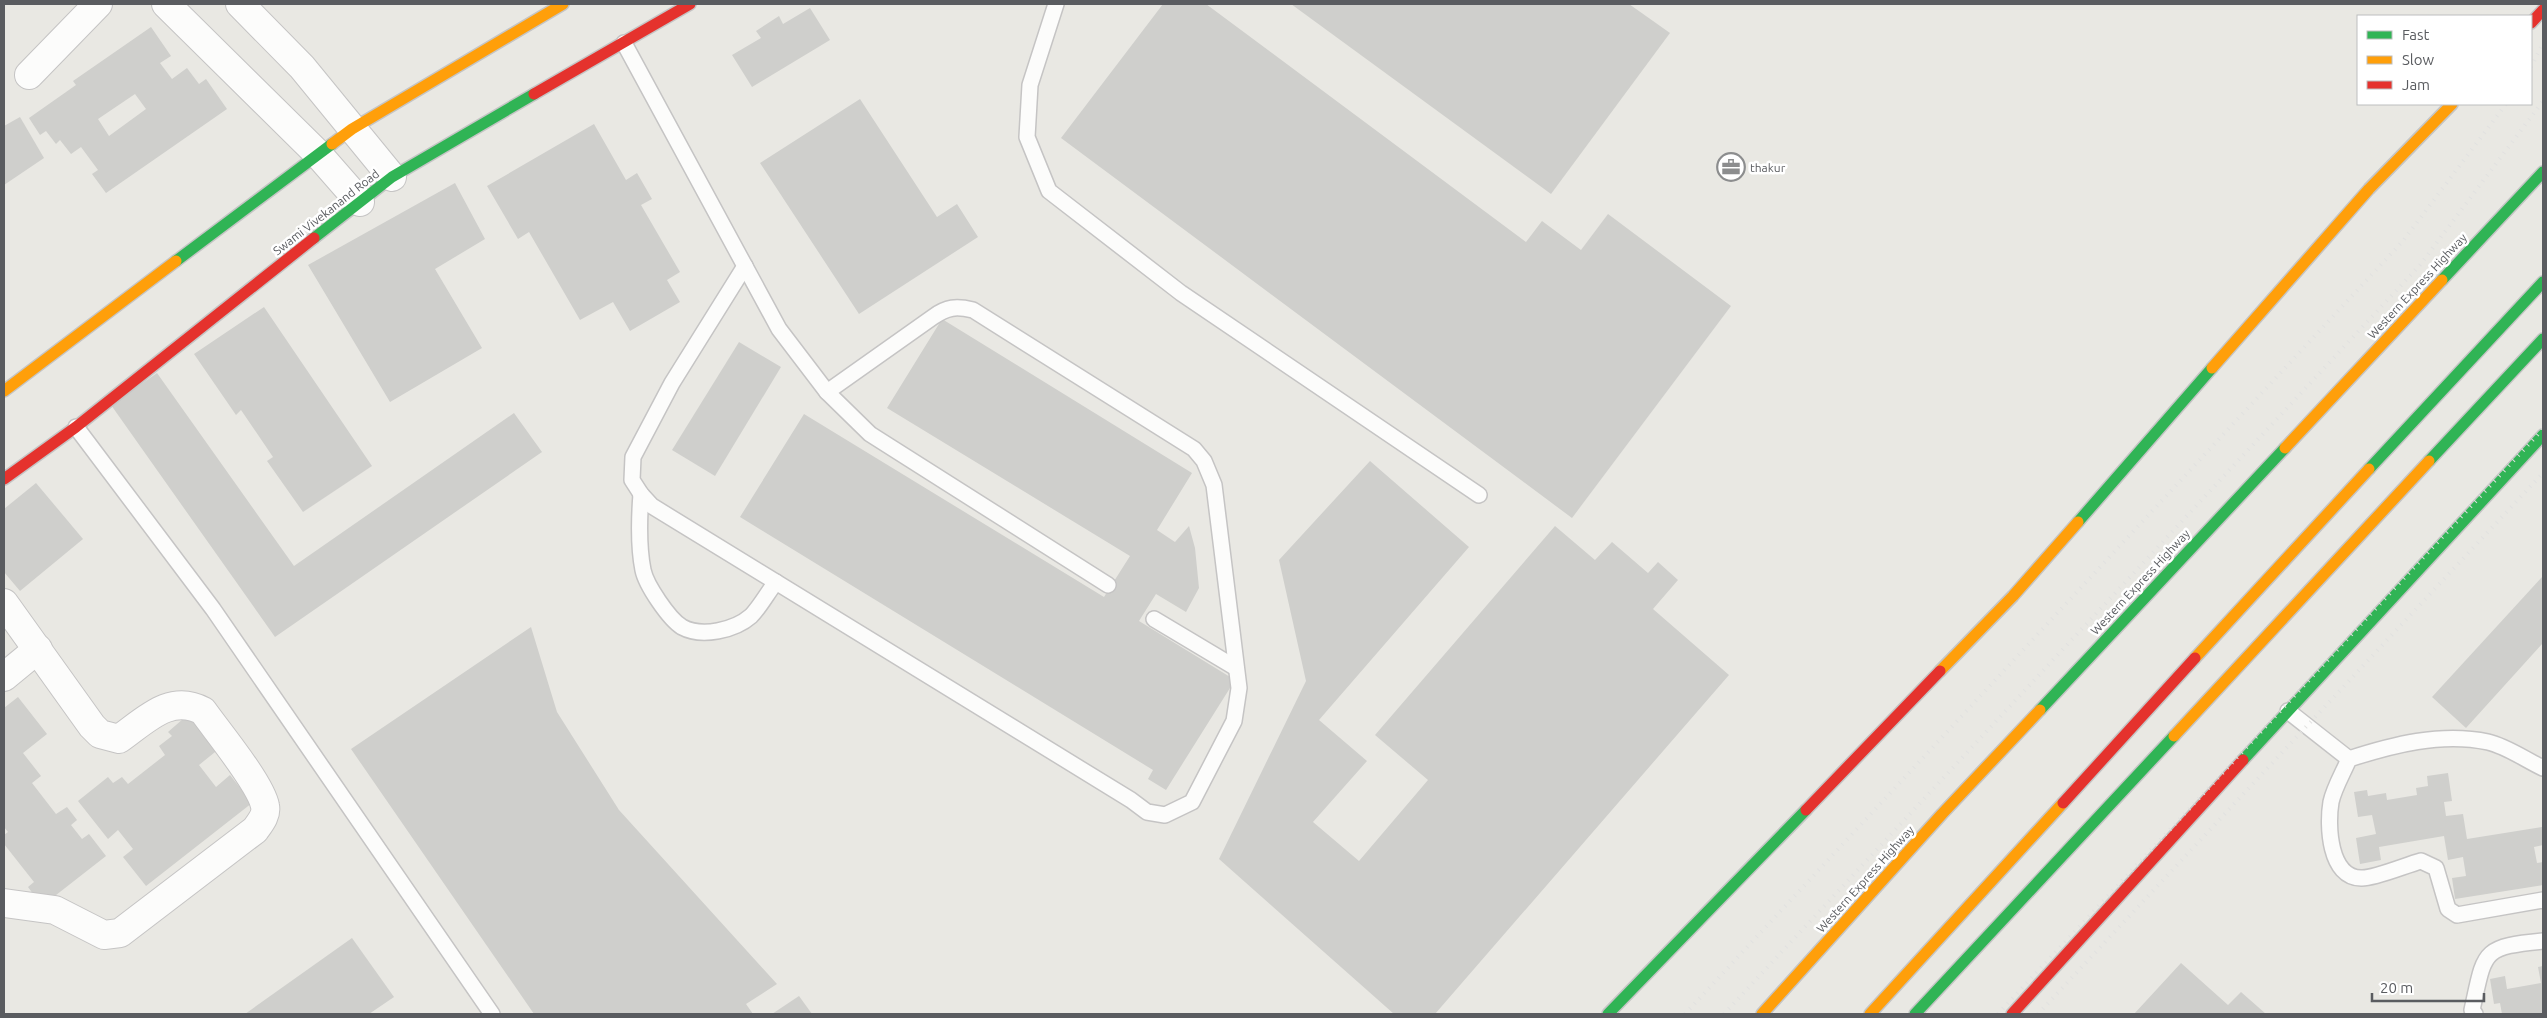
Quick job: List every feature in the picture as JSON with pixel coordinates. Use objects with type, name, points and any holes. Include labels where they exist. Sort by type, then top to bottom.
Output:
[{"type":"main road","points":[[4,391],[352,129],[563,4]]},
{"type":"main road","name":"Swami Vivekanand Road","points":[[4,479],[76,427],[392,177],[690,4]]},
{"type":"main road","points":[[2532,22],[2543,10]]},
{"type":"main road","points":[[1608,1014],[2013,596],[2369,189],[2451,105]]},
{"type":"main road","name":"Western Express Highway","points":[[1762,1014],[1942,814],[2543,172]]},
{"type":"main road","points":[[1870,1014],[2242,606],[2543,282]]},
{"type":"main road","points":[[1915,1014],[2543,340]]},
{"type":"main road","points":[[2012,1014],[2543,435]]},
{"type":"main road","points":[[1752,1014],[1773,1002]]},
{"type":"street","points":[[29,75],[98,4]]},
{"type":"street","points":[[166,4],[318,154],[360,202]]},
{"type":"street","points":[[240,4],[302,67],[392,177]]},
{"type":"street","points":[[4,603],[92,726],[109,738],[118,739],[168,706],[191,704],[203,711],[260,792],[266,807],[264,817],[256,830],[120,933],[104,935],[56,910],[4,903]]},
{"type":"street","points":[[4,677],[38,649]]},
{"type":"lane","points":[[1056,4],[1030,85],[1027,137],[1049,191],[1181,293],[1479,495]]},
{"type":"lane","points":[[624,43],[779,329],[827,392],[870,434],[1108,585]]},
{"type":"lane","points":[[745,266],[672,383],[633,458],[632,480],[640,494],[652,506],[1131,800],[1147,812],[1165,815],[1192,802],[1234,721],[1239,688],[1214,485],[1204,462],[1194,449],[973,310],[958,306],[945,309],[827,392]]},
{"type":"lane","points":[[76,427],[213,610],[492,1014]]},
{"type":"lane","points":[[640,494],[638,531],[644,572],[654,594],[682,626],[702,631],[725,630],[750,616],[776,582]]},
{"type":"lane","points":[[1154,619],[1236,668]]},
{"type":"lane","points":[[2288,711],[2348,759]]},
{"type":"lane","points":[[2348,759],[2392,745],[2448,739],[2468,739],[2490,742],[2543,768]]},
{"type":"lane","points":[[2348,759],[2332,802],[2331,846],[2339,866],[2349,874],[2362,878],[2421,860],[2429,863],[2436,868],[2448,909],[2457,915],[2543,900]]},
{"type":"lane","points":[[2475,1014],[2472,1010],[2481,966],[2492,951],[2508,945],[2543,941]]},
{"type":"building","points":[[1163,4],[1206,4],[1526,242],[1542,221],[1581,250],[1608,214],[1731,306],[1572,518],[1061,138]]},
{"type":"building","points":[[1291,4],[1629,4],[1670,33],[1551,194]]},
{"type":"building","points":[[810,8],[830,40],[752,87],[732,55],[761,38],[756,31],[779,16],[783,24]]},
{"type":"building","points":[[151,27],[171,56],[160,63],[172,79],[187,68],[199,84],[206,79],[227,109],[106,193],[92,174],[98,170],[81,147],[71,154],[60,140],[56,144],[46,131],[40,135],[29,118],[76,85],[73,81]],"holes":[[[135,94],[146,109],[109,136],[98,119]]]},
{"type":"building","points":[[860,99],[937,217],[957,204],[978,237],[859,314],[760,163]]},
{"type":"building","points":[[20,117],[44,158],[4,185],[4,126]]},
{"type":"building","points":[[594,124],[626,180],[637,173],[652,199],[641,205],[680,272],[667,280],[680,302],[630,331],[613,302],[580,320],[529,232],[518,239],[487,186]]},
{"type":"building","points":[[455,183],[485,239],[435,269],[482,348],[390,402],[308,265]]},
{"type":"building","points":[[264,307],[372,466],[303,512],[267,461],[273,457],[241,410],[236,415],[194,354]]},
{"type":"building","points":[[942,319],[1192,473],[1157,530],[1175,542],[1189,526],[1195,548],[1199,588],[1186,612],[1156,594],[1139,621],[1235,680],[1166,790],[1148,779],[1153,770],[740,517],[804,414],[1104,597],[1130,556],[887,408]]},
{"type":"building","points":[[739,342],[781,367],[715,476],[672,450]]},
{"type":"building","points":[[157,373],[294,566],[514,413],[542,452],[275,637],[111,405]]},
{"type":"building","points":[[1370,461],[1469,547],[1319,720],[1367,761],[1313,822],[1359,861],[1428,780],[1375,735],[1555,526],[1595,560],[1612,542],[1648,573],[1658,562],[1678,580],[1653,609],[1729,675],[1435,1014],[1394,1014],[1219,859],[1306,681],[1279,560]]},
{"type":"building","points":[[36,483],[83,539],[20,591],[4,572],[4,509]]},
{"type":"building","points":[[2543,576],[2543,643],[2466,728],[2432,697]]},
{"type":"building","points":[[531,627],[557,712],[619,810],[777,984],[746,1004],[753,1014],[534,1014],[351,749]]},
{"type":"building","points":[[18,697],[47,734],[23,753],[41,776],[32,783],[56,814],[67,807],[77,820],[71,825],[82,839],[89,834],[106,856],[42,906],[28,887],[34,882],[4,844],[4,835],[8,832],[4,827],[4,708]]},
{"type":"building","points":[[191,712],[220,748],[199,765],[216,787],[230,775],[252,803],[146,886],[123,857],[133,849],[118,830],[108,839],[78,801],[108,777],[113,783],[122,777],[128,784],[165,755],[159,746],[172,736],[168,732]]},
{"type":"building","points":[[2448,773],[2452,801],[2444,802],[2446,816],[2463,814],[2467,839],[2542,827],[2543,845],[2534,847],[2537,863],[2543,862],[2543,885],[2455,899],[2452,878],[2466,876],[2463,857],[2448,860],[2444,836],[2379,847],[2381,860],[2360,864],[2356,838],[2376,834],[2372,815],[2358,817],[2354,792],[2367,790],[2368,796],[2386,793],[2387,800],[2417,795],[2416,788],[2428,786],[2427,776]]},
{"type":"building","points":[[352,938],[394,997],[369,1014],[245,1014]]},
{"type":"building","points":[[2181,963],[2228,1005],[2241,992],[2266,1014],[2134,1014]]},
{"type":"building","points":[[2543,966],[2543,1014],[2502,1014],[2500,1003],[2494,1004],[2490,979],[2505,976],[2507,989],[2541,983],[2538,967]]},
{"type":"building","points":[[799,996],[812,1014],[772,1014]]},
{"type":"railway","points":[[2532,65],[2543,43]]},
{"type":"railway","points":[[1724,1014],[2420,265],[2543,101]]},
{"type":"railway","points":[[1685,1014],[2403,241],[2505,105]]},
{"type":"railway","points":[[1998,1014],[2543,429]]},
{"type":"railway","points":[[2038,1014],[2543,473]]},
{"type":"traffic: fast","points":[[314,238],[392,177],[534,94]]},
{"type":"traffic: fast","points":[[176,261],[332,144]]},
{"type":"traffic: fast","points":[[2442,280],[2543,172]]},
{"type":"traffic: fast","points":[[2369,469],[2543,282]]},
{"type":"traffic: fast","points":[[2429,461],[2543,339]]},
{"type":"traffic: fast","points":[[2078,522],[2212,368]]},
{"type":"traffic: fast","points":[[2243,760],[2543,435]]},
{"type":"traffic: fast","points":[[2040,710],[2285,448]]},
{"type":"traffic: fast","points":[[1915,1014],[2174,736]]},
{"type":"traffic: fast","points":[[1608,1014],[1806,810]]},
{"type":"traffic: slow","points":[[332,144],[352,129],[563,4]]},
{"type":"traffic: slow","points":[[2212,368],[2369,189],[2451,105]]},
{"type":"traffic: slow","points":[[4,391],[176,261]]},
{"type":"traffic: slow","points":[[2285,448],[2442,280]]},
{"type":"traffic: slow","points":[[2174,736],[2429,461]]},
{"type":"traffic: slow","points":[[2195,658],[2369,469]]},
{"type":"traffic: slow","points":[[1940,671],[2013,596],[2078,522]]},
{"type":"traffic: slow","points":[[1762,1014],[1942,814],[2040,710]]},
{"type":"traffic: slow","points":[[1870,1014],[2063,803]]},
{"type":"traffic: jam","points":[[534,94],[690,4]]},
{"type":"traffic: jam","points":[[2532,22],[2543,10]]},
{"type":"traffic: jam","points":[[4,479],[76,427],[314,238]]},
{"type":"traffic: jam","points":[[2063,803],[2195,658]]},
{"type":"traffic: jam","points":[[1806,810],[1940,671]]},
{"type":"traffic: jam","points":[[2012,1014],[2243,760]]},
{"type":"place","name":"thakur","points":[[1731,167]]}]
